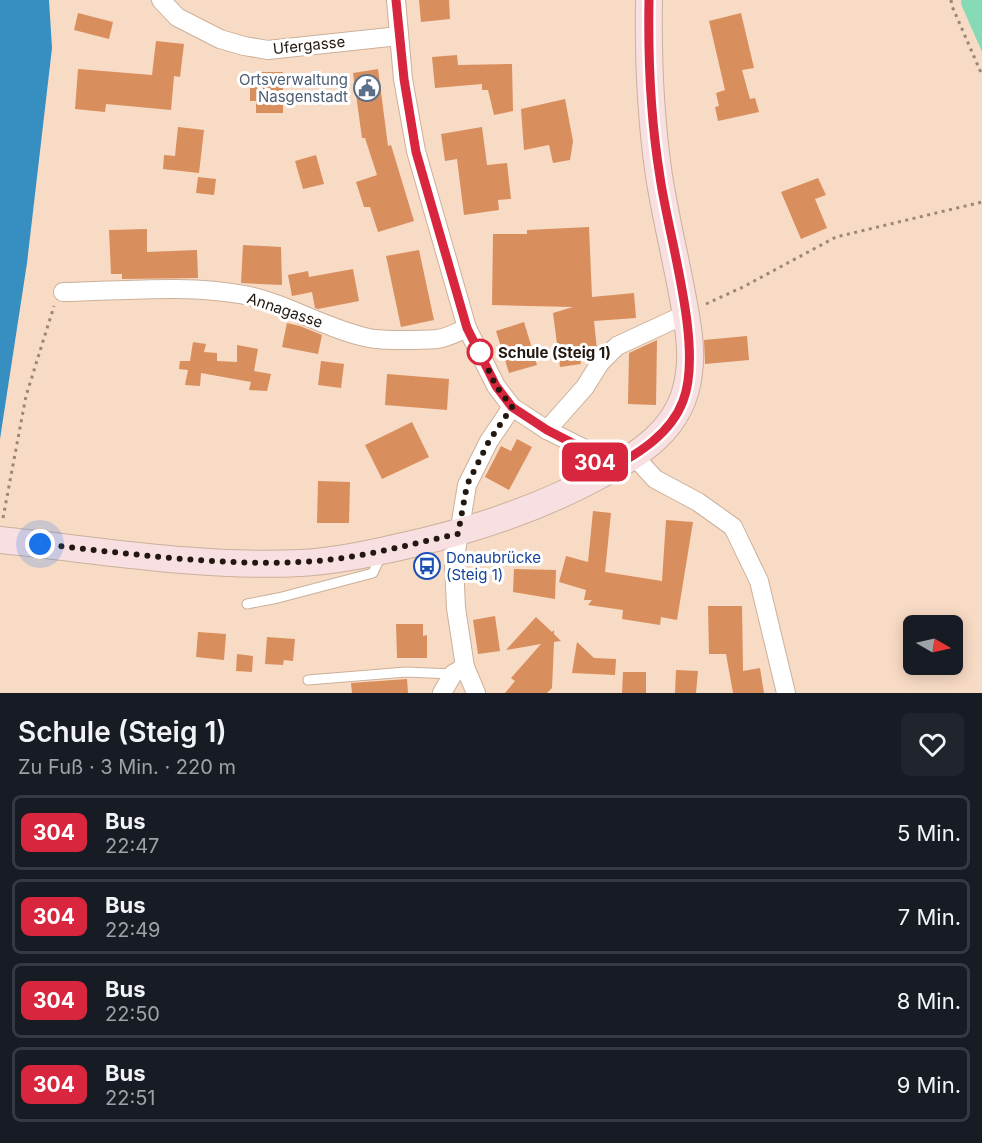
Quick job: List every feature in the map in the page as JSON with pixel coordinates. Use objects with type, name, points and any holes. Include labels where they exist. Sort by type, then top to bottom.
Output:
[{"type":"main road","points":[[1,530],[227,562],[301,562],[383,551],[458,534],[562,496],[634,456],[652,442],[670,424],[684,401],[690,372],[686,314],[659,176],[652,104],[649,0]]},
{"type":"street","name":"Ufergasse","points":[[161,0],[177,17],[219,39],[268,50],[399,36]]},
{"type":"street","points":[[396,0],[404,79],[416,152],[467,328],[496,386],[512,407],[547,430],[586,450],[604,473]]},
{"type":"street","name":"Annagasse","points":[[63,292],[169,290],[245,295],[285,306],[323,323],[371,339],[439,339],[467,328]]},
{"type":"street","points":[[547,430],[585,387],[600,363],[617,346],[686,314]]},
{"type":"street","points":[[476,693],[459,670],[454,564],[467,485],[489,441],[512,407]]},
{"type":"street","points":[[634,456],[655,479],[698,502],[733,527],[759,581],[786,693]]},
{"type":"street","points":[[442,693],[459,670]]},
{"type":"lane","points":[[247,604],[279,598],[373,573],[383,551]]},
{"type":"lane","points":[[308,680],[459,670]]},
{"type":"path","points":[[951,0],[982,75]]},
{"type":"path","points":[[686,314],[743,287],[836,237],[982,202]]},
{"type":"path","points":[[1,530],[26,396],[52,308],[63,292]]},
{"type":"green space","points":[[961,0],[982,0],[982,52],[961,4]]},
{"type":"water","points":[[0,0],[49,0],[52,48],[27,263],[0,439]]},
{"type":"building","points":[[419,0],[449,0],[450,19],[421,22]]},
{"type":"building","points":[[78,13],[113,22],[109,39],[74,30]]},
{"type":"building","points":[[741,13],[754,68],[742,70],[750,99],[755,98],[759,112],[718,121],[715,107],[719,106],[716,93],[725,90],[709,21]]},
{"type":"building","points":[[156,41],[184,44],[180,77],[174,76],[171,110],[106,104],[105,112],[75,109],[78,69],[152,75]]},
{"type":"building","points":[[457,55],[458,65],[512,64],[513,111],[494,115],[488,90],[482,90],[482,84],[435,88],[432,57]]},
{"type":"building","points":[[378,69],[388,146],[391,145],[414,221],[378,232],[370,207],[364,207],[356,182],[377,175],[365,138],[362,138],[353,73]]},
{"type":"building","points":[[259,72],[283,72],[283,113],[256,113],[256,101],[250,101],[250,85],[260,84]]},
{"type":"building","points":[[565,99],[573,141],[570,160],[553,163],[549,145],[524,150],[521,109]]},
{"type":"building","points":[[178,127],[204,130],[199,173],[163,169],[164,155],[175,156]]},
{"type":"building","points":[[482,127],[487,165],[507,163],[511,199],[498,200],[499,210],[464,215],[457,159],[445,161],[441,134]]},
{"type":"building","points":[[316,155],[324,184],[303,189],[295,161]]},
{"type":"building","points":[[198,177],[216,179],[214,195],[196,193]]},
{"type":"building","points":[[818,178],[826,195],[815,199],[827,228],[801,239],[781,192]]},
{"type":"building","points":[[589,227],[592,297],[634,293],[636,318],[594,321],[597,350],[592,355],[580,357],[581,364],[560,367],[553,313],[573,307],[492,305],[493,234],[527,234],[527,230]]},
{"type":"building","points":[[147,229],[147,252],[197,250],[198,278],[122,279],[122,274],[111,274],[109,230]]},
{"type":"building","points":[[243,245],[281,247],[282,285],[241,283]]},
{"type":"building","points":[[419,250],[434,320],[401,327],[386,256]]},
{"type":"building","points":[[353,269],[359,301],[318,309],[315,308],[312,292],[292,296],[288,275],[308,271],[309,277]]},
{"type":"building","points":[[524,322],[537,365],[509,373],[496,331]]},
{"type":"building","points":[[287,323],[322,335],[318,354],[282,347]]},
{"type":"building","points":[[747,336],[749,360],[705,364],[704,340]]},
{"type":"building","points":[[657,340],[656,405],[628,404],[629,353]]},
{"type":"building","points":[[193,342],[206,344],[204,352],[217,353],[217,361],[237,362],[237,345],[258,349],[254,371],[271,374],[267,391],[249,390],[251,382],[201,373],[200,386],[185,385],[188,370],[179,369],[180,361],[190,361]]},
{"type":"building","points":[[321,361],[344,364],[341,388],[318,385]]},
{"type":"building","points":[[387,374],[449,379],[447,410],[385,405]]},
{"type":"building","points":[[412,422],[429,457],[382,479],[365,445]]},
{"type":"building","points":[[517,439],[532,447],[509,490],[485,477],[501,446],[511,451]]},
{"type":"building","points":[[318,481],[350,482],[349,523],[317,523]]},
{"type":"building","points":[[593,511],[611,513],[605,572],[662,581],[666,520],[693,522],[677,620],[661,617],[660,625],[622,619],[623,610],[588,605],[592,600],[584,600],[586,590],[559,582],[566,556],[588,562]]},
{"type":"building","points":[[514,569],[556,570],[555,599],[513,592]]},
{"type":"building","points":[[708,606],[742,606],[743,671],[760,668],[764,693],[733,693],[726,654],[709,654]]},
{"type":"building","points":[[495,616],[500,651],[478,654],[473,620]]},
{"type":"building","points":[[536,617],[552,632],[554,630],[554,634],[561,641],[554,642],[552,688],[547,693],[505,693],[515,681],[511,678],[541,644],[506,650]]},
{"type":"building","points":[[396,624],[423,624],[423,636],[427,635],[427,658],[397,658]]},
{"type":"building","points":[[198,632],[226,634],[224,660],[196,657]]},
{"type":"building","points":[[267,637],[295,639],[293,661],[284,660],[283,665],[265,664]]},
{"type":"building","points":[[577,642],[594,658],[616,659],[615,675],[572,673]]},
{"type":"building","points":[[237,654],[253,656],[252,672],[236,671]]},
{"type":"building","points":[[676,670],[698,671],[696,693],[675,693]]},
{"type":"building","points":[[623,672],[646,672],[646,693],[622,693]]},
{"type":"building","points":[[407,679],[408,693],[352,693],[351,683]]},
{"type":"bus line","name":"304","points":[[396,0],[404,79],[416,152],[467,328],[496,386],[512,407],[547,430],[586,450],[604,473],[634,456],[670,424],[684,401],[690,372],[686,314],[659,176],[652,104],[649,0]]},
{"type":"place","name":"Ortsverwaltung Nasgenstadt","points":[[367,88]]},
{"type":"place","name":"Schule (Steig 1)","points":[[480,352]]},
{"type":"place","name":"Donaubrücke (Steig 1)","points":[[427,566]]},
{"type":"route","points":[[40,544],[227,562],[301,562],[383,551],[458,534],[467,485],[489,441],[512,407],[496,386],[480,352]]}]
